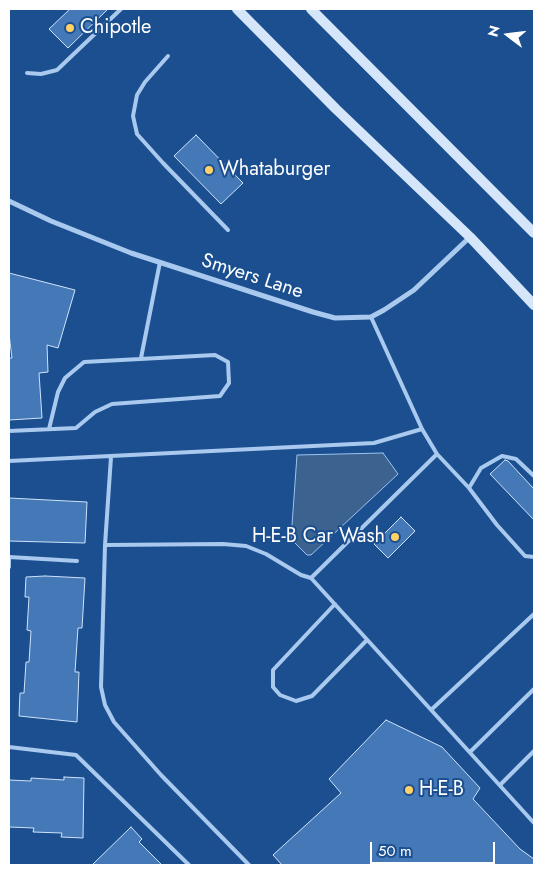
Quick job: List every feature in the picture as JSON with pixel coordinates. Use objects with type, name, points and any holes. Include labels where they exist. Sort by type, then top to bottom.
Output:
[{"type":"main road","points":[[237,9],[336,109],[470,237],[534,304]]},
{"type":"main road","points":[[310,9],[534,233]]},
{"type":"street","name":"Smyers Lane","points":[[9,201],[51,221],[160,262],[313,312],[336,318],[371,317]]},
{"type":"street","points":[[371,317],[414,290],[470,237]]},
{"type":"lane","points":[[27,73],[41,74],[57,70],[121,9]]},
{"type":"lane","points":[[168,56],[145,82],[137,95],[133,116],[137,134],[228,230]]},
{"type":"lane","points":[[140,358],[160,262]]},
{"type":"lane","points":[[371,317],[422,429],[437,454],[469,488],[524,556],[534,557]]},
{"type":"lane","points":[[9,431],[76,428],[95,412],[112,404],[220,396],[230,383],[228,362],[215,355],[84,362],[65,378],[58,392],[49,429]]},
{"type":"lane","points":[[9,461],[374,442],[422,429]]},
{"type":"lane","points":[[311,578],[437,454]]},
{"type":"lane","points":[[469,488],[481,468],[502,456],[516,459],[534,476]]},
{"type":"lane","points":[[111,457],[105,545],[101,687],[105,706],[114,722],[161,775],[249,865]]},
{"type":"lane","points":[[105,545],[223,544],[246,546],[262,552],[300,575],[311,578],[534,821]]},
{"type":"lane","points":[[9,567],[9,557],[77,561]]},
{"type":"lane","points":[[335,604],[273,670],[273,687],[280,695],[296,701],[312,696],[367,640]]},
{"type":"lane","points":[[431,710],[534,614]]},
{"type":"lane","points":[[470,752],[534,689]]},
{"type":"lane","points":[[9,747],[76,755],[189,865]]},
{"type":"lane","points":[[500,785],[534,751]]},
{"type":"water","points":[[383,453],[398,474],[311,555],[307,555],[291,539],[297,455]]},
{"type":"building","name":"Chipotle","points":[[70,9],[108,9],[68,48],[49,29]]},
{"type":"building","name":"Whataburger","points":[[196,135],[243,183],[221,204],[174,156]]},
{"type":"building","points":[[9,273],[75,290],[58,348],[47,345],[48,372],[39,373],[42,418],[9,420],[9,358],[12,358],[9,334]]},
{"type":"building","points":[[505,460],[534,489],[534,520],[490,474]]},
{"type":"building","points":[[9,498],[87,502],[85,543],[9,541]]},
{"type":"building","name":"H-E-B Car Wash","points":[[401,517],[415,531],[388,558],[374,544]]},
{"type":"building","points":[[26,577],[85,578],[82,628],[78,628],[75,672],[79,672],[77,722],[19,716],[20,693],[24,693],[26,662],[29,662],[31,631],[27,630],[29,597],[25,597]]},
{"type":"building","name":"H-E-B","points":[[386,720],[442,747],[480,788],[473,799],[520,849],[534,859],[534,865],[282,865],[273,855],[341,793],[329,779]]},
{"type":"building","points":[[64,777],[84,778],[83,838],[61,837],[62,833],[33,832],[34,828],[9,827],[9,780],[31,781],[31,778],[64,780]]},
{"type":"building","points":[[131,827],[142,839],[139,842],[162,865],[92,865]]},
{"type":"place","name":"Chipotle","points":[[70,28]]},
{"type":"place","name":"Whataburger","points":[[209,170]]},
{"type":"place","name":"H-E-B Car Wash","points":[[395,537]]},
{"type":"place","name":"H-E-B","points":[[409,790]]}]
